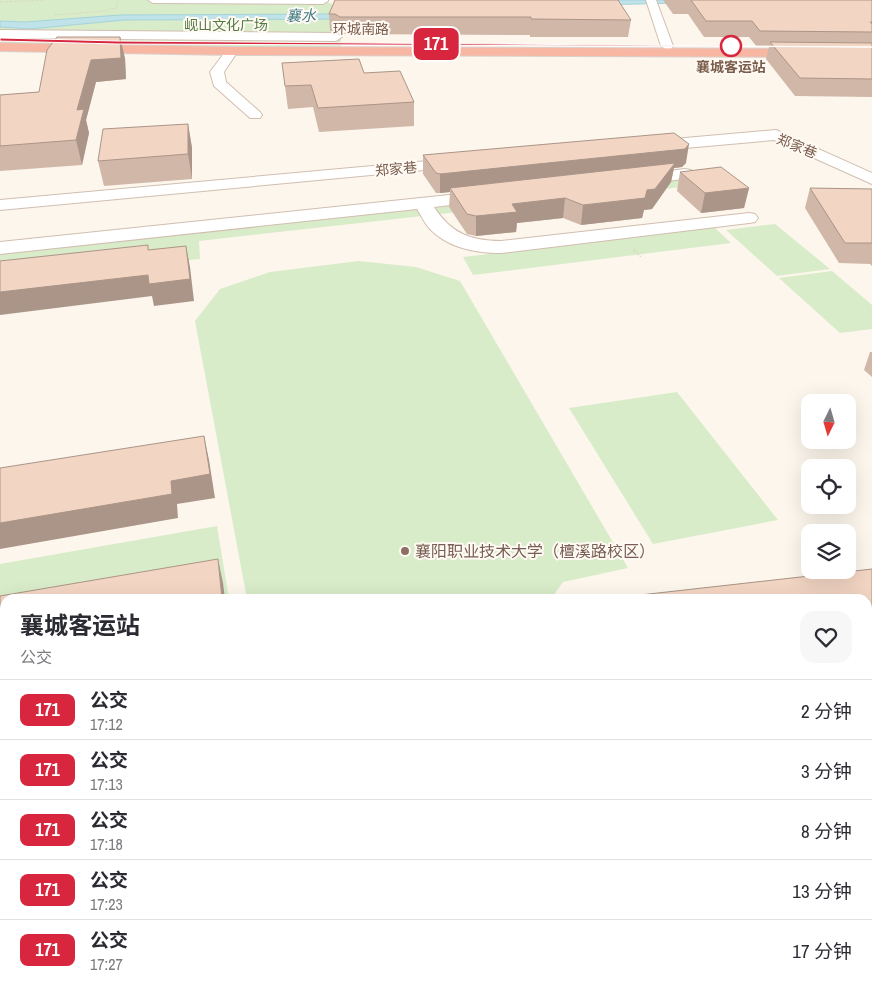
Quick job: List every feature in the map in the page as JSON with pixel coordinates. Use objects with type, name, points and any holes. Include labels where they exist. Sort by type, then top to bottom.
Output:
[{"type":"highway","name":"环城南路","points":[[0,40],[334,41],[872,47]]},
{"type":"highway","name":"环城南路","points":[[0,47],[232,51],[872,54]]},
{"type":"street","points":[[152,0],[323,0],[334,7]]},
{"type":"street","points":[[652,4],[667,46]]},
{"type":"street","points":[[0,34],[334,41],[342,23]]},
{"type":"street","points":[[232,51],[217,72],[219,82],[255,115]]},
{"type":"street","name":"郑家巷","points":[[637,148],[776,135],[872,179]]},
{"type":"street","name":"郑家巷","points":[[0,204],[478,162]]},
{"type":"street","points":[[617,182],[685,174]]},
{"type":"street","points":[[0,248],[500,194]]},
{"type":"street","points":[[422,202],[437,226],[460,240],[479,247],[501,247],[749,218]]},
{"type":"path","points":[[0,2],[44,0]]},
{"type":"path","points":[[53,15],[104,11],[116,8],[118,0]]},
{"type":"green space","name":"岘山文化广场","points":[[0,0],[322,0],[332,4],[341,23],[341,51],[0,47]]},
{"type":"green space","points":[[685,174],[699,185],[199,241],[200,259],[0,279],[0,248]]},
{"type":"green space","points":[[775,224],[830,269],[777,276],[726,230]]},
{"type":"green space","points":[[714,227],[731,243],[473,275],[463,257]]},
{"type":"green space","points":[[359,261],[416,267],[460,281],[628,568],[563,582],[555,594],[246,594],[195,321],[220,289],[270,272]]},
{"type":"green space","points":[[832,271],[872,305],[872,329],[840,333],[779,278]]},
{"type":"green space","points":[[677,392],[778,520],[653,544],[569,408]]},
{"type":"green space","points":[[217,526],[228,594],[0,594],[0,564]]},
{"type":"water","name":"襄水","points":[[534,0],[811,0],[425,9],[348,19],[124,20],[30,29],[0,27],[0,21],[25,22],[120,15],[328,14]]},
{"type":"building","points":[[335,0],[618,0],[631,20],[531,19],[531,17],[340,17],[335,14],[329,14]]},
{"type":"building","points":[[691,0],[872,0],[872,22],[870,22],[872,24],[872,32],[760,31],[752,21],[706,21]]},
{"type":"building","points":[[57,37],[120,37],[121,58],[91,60],[77,110],[84,109],[76,140],[0,146],[0,95],[39,92],[47,50]]},
{"type":"building","points":[[770,42],[872,43],[872,79],[800,78]]},
{"type":"building","points":[[359,59],[364,73],[400,71],[414,102],[318,108],[311,85],[285,86],[282,63]]},
{"type":"building","points":[[188,124],[188,154],[98,161],[103,129]]},
{"type":"building","points":[[674,133],[689,144],[685,149],[440,174],[436,173],[423,155]]},
{"type":"building","points":[[675,163],[655,189],[647,190],[645,198],[583,205],[565,198],[512,204],[517,212],[476,216],[467,214],[450,188]]},
{"type":"building","points":[[721,167],[749,188],[705,193],[680,172]]},
{"type":"building","points":[[810,188],[872,189],[872,243],[845,243]]},
{"type":"building","points":[[148,245],[148,250],[186,246],[190,279],[149,284],[148,275],[0,292],[0,261]]},
{"type":"building","points":[[204,436],[210,474],[171,481],[172,494],[0,523],[0,468]]},
{"type":"building","points":[[218,559],[222,594],[12,594]]},
{"type":"building","points":[[872,569],[872,594],[649,594],[801,577],[801,579],[856,579],[856,571]]},
{"type":"bus line","name":"171","points":[[0,40],[872,47]]},
{"type":"place","name":"襄城客运站","points":[[731,46]]},
{"type":"place","name":"襄阳职业技术大学（檀溪路校区）","points":[[405,551]]}]
